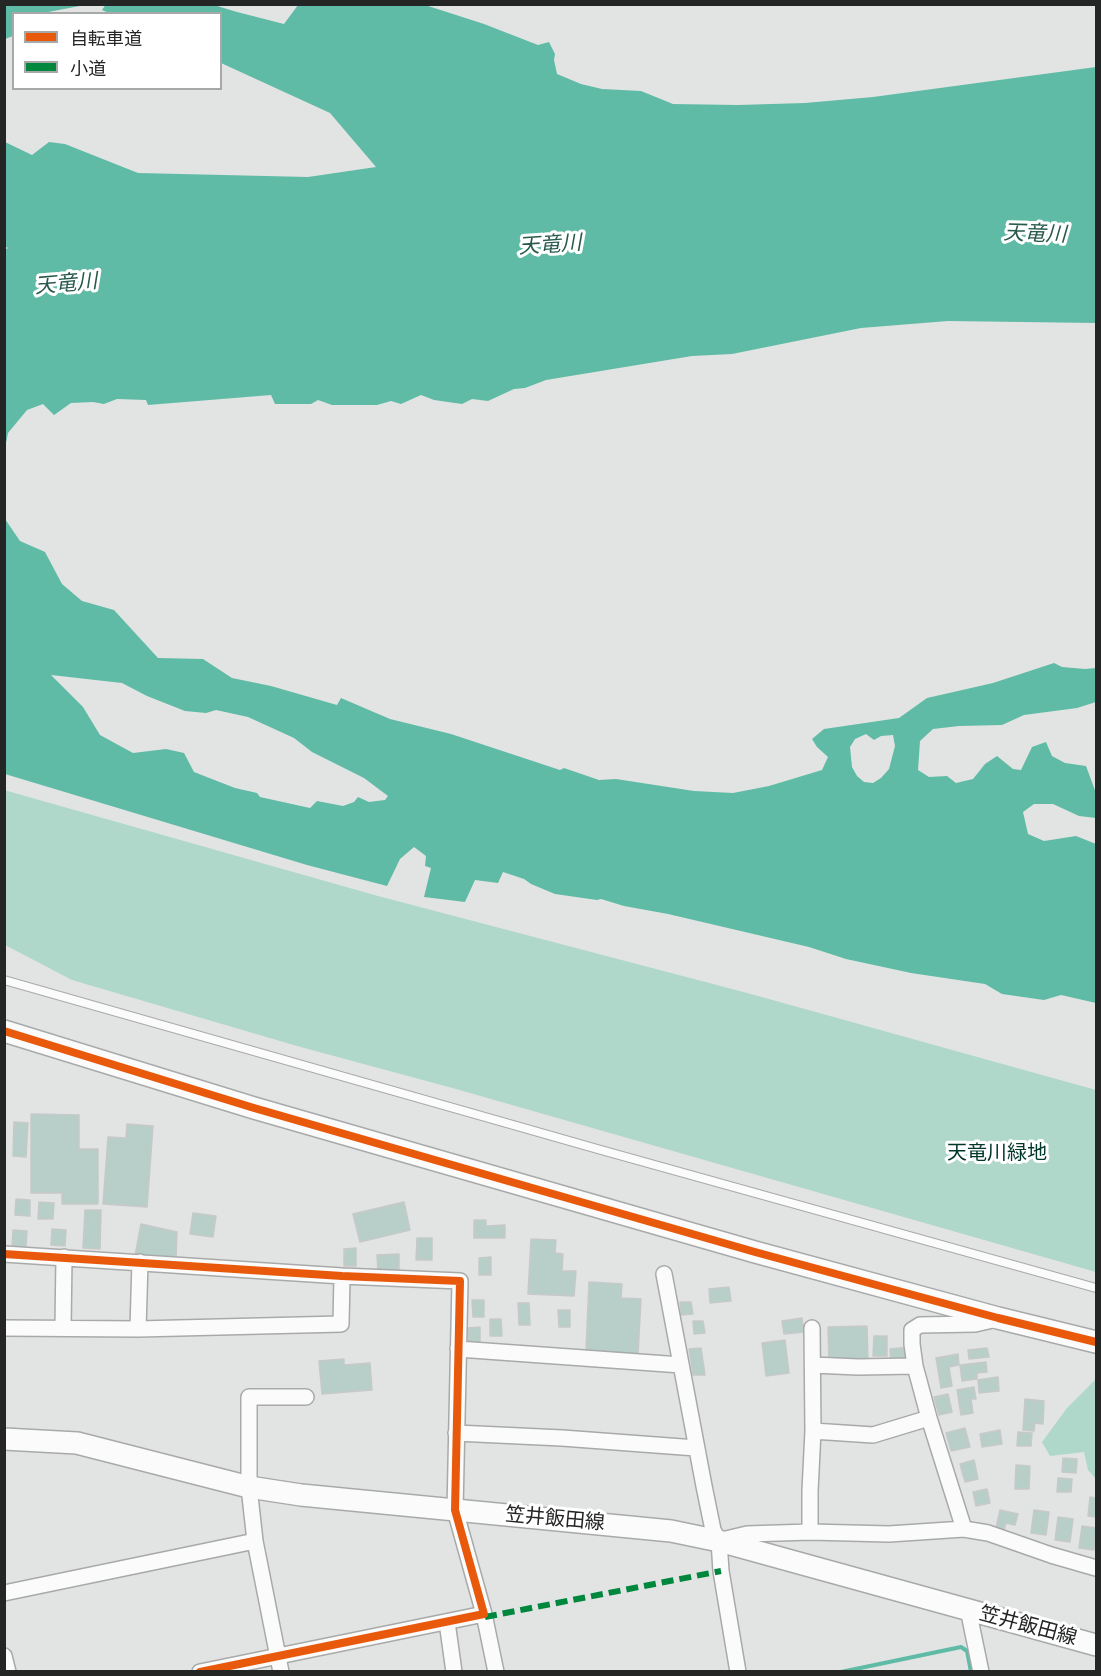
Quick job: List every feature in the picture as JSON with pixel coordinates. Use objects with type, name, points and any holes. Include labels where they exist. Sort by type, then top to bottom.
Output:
[{"type":"street","points":[[4,1031],[254,1108],[755,1252],[998,1318],[1096,1342]]},
{"type":"street","points":[[4,1254],[342,1276],[460,1281],[455,1510],[484,1614],[496,1671]]},
{"type":"street","points":[[63,1328],[64,1257]]},
{"type":"street","points":[[138,1329],[140,1262]]},
{"type":"street","points":[[664,1274],[696,1448],[713,1530],[719,1541],[721,1571],[738,1671]]},
{"type":"street","points":[[4,1328],[138,1329],[341,1324],[342,1276]]},
{"type":"street","points":[[964,1529],[915,1366],[912,1330],[920,1325],[975,1324],[998,1318]]},
{"type":"street","points":[[810,1532],[813,1431],[812,1328]]},
{"type":"street","points":[[458,1348],[681,1365]]},
{"type":"street","points":[[813,1365],[858,1368],[915,1366]]},
{"type":"street","points":[[279,1664],[255,1541],[249,1487],[249,1396],[306,1397]]},
{"type":"street","points":[[813,1431],[873,1435],[929,1418]]},
{"type":"street","points":[[456,1432],[696,1448]]},
{"type":"street","name":"笠井飯田線","points":[[4,1439],[77,1443],[249,1487],[301,1496],[671,1531],[719,1541],[1096,1645]]},
{"type":"street","points":[[719,1541],[747,1534],[810,1532],[889,1534],[964,1529],[988,1533],[1096,1568]]},
{"type":"street","points":[[4,1593],[255,1541]]},
{"type":"street","points":[[968,1609],[981,1671]]},
{"type":"street","points":[[200,1671],[279,1664],[484,1614]]},
{"type":"street","points":[[447,1622],[454,1671]]},
{"type":"street","points":[[4,1656],[8,1671]]},
{"type":"lane","points":[[4,980],[635,1160],[1096,1288]]},
{"type":"green space","name":"天竜川緑地","points":[[4,790],[378,896],[751,994],[1096,1090],[1096,1272],[72,980],[5,945]]},
{"type":"green space","points":[[1096,1379],[1096,1479],[1088,1470],[1084,1452],[1050,1456],[1042,1442],[1067,1408]]},
{"type":"water","points":[[5,4],[85,4],[48,12],[12,12],[12,36],[5,39]]},
{"type":"water","name":"天竜川","points":[[106,4],[214,5],[284,24],[298,5],[425,5],[538,45],[549,42],[555,54],[557,74],[581,84],[602,89],[641,91],[673,104],[805,103],[873,97],[1096,67],[1096,323],[948,321],[861,328],[732,354],[692,356],[546,380],[525,388],[514,389],[488,401],[472,399],[462,404],[434,400],[421,395],[401,404],[391,401],[377,405],[332,405],[318,400],[311,404],[275,404],[271,395],[148,405],[146,400],[117,399],[104,404],[71,403],[54,415],[43,404],[27,410],[8,433],[5,448],[4,250],[8,248],[4,246],[5,142],[32,155],[49,142],[65,144],[138,173],[308,177],[376,167],[330,113],[222,63],[222,12],[107,12],[102,10]]},
{"type":"water","points":[[5,519],[20,541],[45,552],[62,584],[82,601],[114,610],[158,658],[203,659],[232,678],[271,686],[337,705],[341,698],[390,719],[451,734],[560,770],[564,768],[599,780],[616,779],[694,791],[733,793],[769,786],[822,770],[828,757],[812,739],[824,729],[899,718],[927,698],[993,683],[1054,663],[1062,667],[1096,668],[1096,702],[1077,708],[1024,715],[1002,725],[933,729],[920,741],[918,770],[929,777],[947,776],[956,783],[973,779],[985,764],[997,756],[1013,769],[1021,770],[1032,747],[1046,742],[1052,756],[1065,763],[1086,766],[1096,793],[1096,818],[1079,816],[1053,804],[1034,804],[1023,812],[1028,834],[1044,841],[1076,836],[1096,844],[1096,1003],[1061,995],[1044,1000],[1002,994],[985,984],[911,973],[846,959],[809,947],[601,899],[555,894],[503,872],[498,883],[475,880],[465,902],[424,897],[431,868],[425,866],[426,856],[414,847],[400,859],[387,886],[307,865],[5,774],[4,708],[6,707],[4,700]],"holes":[[[51,675],[122,683],[185,711],[206,713],[216,710],[248,717],[294,738],[312,752],[364,778],[388,796],[385,800],[369,802],[358,797],[354,802],[343,806],[317,801],[310,808],[260,797],[257,793],[235,788],[194,772],[184,753],[166,749],[133,753],[100,735],[83,707]],[[866,734],[874,740],[881,736],[893,735],[895,746],[889,769],[873,783],[864,782],[852,767],[850,747],[855,739]]]},
{"type":"building","points":[[31,1114],[79,1115],[79,1149],[98,1149],[98,1204],[62,1204],[62,1193],[31,1193]]},
{"type":"building","points":[[14,1122],[28,1123],[26,1157],[13,1156]]},
{"type":"building","points":[[127,1124],[153,1126],[147,1207],[103,1204],[108,1137],[126,1138]]},
{"type":"building","points":[[16,1199],[30,1200],[30,1216],[15,1215]]},
{"type":"building","points":[[39,1202],[54,1203],[53,1219],[38,1219]]},
{"type":"building","points":[[404,1202],[410,1230],[360,1242],[353,1214]]},
{"type":"building","points":[[85,1210],[101,1210],[100,1249],[83,1248]]},
{"type":"building","points":[[193,1213],[216,1216],[213,1237],[190,1234]]},
{"type":"building","points":[[474,1220],[486,1220],[486,1226],[505,1225],[505,1238],[474,1238]]},
{"type":"building","points":[[141,1224],[177,1232],[176,1258],[135,1256]]},
{"type":"building","points":[[52,1229],[66,1230],[65,1246],[51,1245]]},
{"type":"building","points":[[13,1230],[27,1231],[26,1247],[12,1247]]},
{"type":"building","points":[[417,1238],[432,1238],[432,1260],[416,1260]]},
{"type":"building","points":[[531,1239],[556,1240],[555,1253],[563,1254],[562,1271],[576,1271],[574,1296],[528,1294]]},
{"type":"building","points":[[356,1248],[356,1266],[344,1266],[344,1249]]},
{"type":"building","points":[[399,1254],[399,1271],[378,1272],[377,1255]]},
{"type":"building","points":[[491,1257],[491,1275],[479,1275],[479,1258]]},
{"type":"building","points":[[589,1282],[622,1284],[621,1298],[641,1299],[638,1354],[586,1351]]},
{"type":"building","points":[[729,1287],[731,1301],[710,1303],[709,1289]]},
{"type":"building","points":[[472,1300],[484,1300],[484,1317],[473,1317]]},
{"type":"building","points":[[680,1302],[691,1302],[693,1314],[681,1315]]},
{"type":"building","points":[[518,1303],[529,1303],[530,1325],[519,1325]]},
{"type":"building","points":[[558,1310],[570,1310],[570,1327],[559,1327]]},
{"type":"building","points":[[802,1318],[804,1332],[784,1334],[782,1321]]},
{"type":"building","points":[[490,1319],[501,1319],[502,1336],[490,1336]]},
{"type":"building","points":[[693,1321],[703,1321],[705,1333],[694,1334]]},
{"type":"building","points":[[867,1326],[868,1363],[829,1364],[828,1327]]},
{"type":"building","points":[[480,1327],[480,1345],[469,1345],[468,1328]]},
{"type":"building","points":[[874,1336],[887,1336],[887,1356],[873,1356]]},
{"type":"building","points":[[785,1340],[789,1373],[766,1376],[762,1343]]},
{"type":"building","points":[[910,1347],[911,1361],[891,1363],[890,1349]]},
{"type":"building","points":[[701,1348],[705,1375],[693,1375],[689,1349]]},
{"type":"building","points":[[987,1348],[989,1357],[969,1359],[968,1350]]},
{"type":"building","points":[[958,1354],[959,1365],[949,1367],[952,1386],[941,1388],[936,1358]]},
{"type":"building","points":[[344,1359],[344,1365],[370,1363],[372,1390],[322,1394],[319,1361]]},
{"type":"building","points":[[986,1362],[987,1372],[977,1373],[977,1379],[962,1381],[960,1365]]},
{"type":"building","points":[[998,1377],[999,1391],[979,1393],[978,1380]]},
{"type":"building","points":[[974,1387],[976,1399],[971,1399],[973,1413],[961,1415],[957,1390]]},
{"type":"building","points":[[948,1394],[952,1412],[939,1415],[934,1397]]},
{"type":"building","points":[[1025,1399],[1044,1401],[1043,1424],[1035,1423],[1034,1431],[1023,1430]]},
{"type":"building","points":[[965,1428],[970,1447],[951,1451],[946,1433]]},
{"type":"building","points":[[1000,1430],[1002,1444],[982,1447],[980,1434]]},
{"type":"building","points":[[1018,1432],[1032,1433],[1031,1446],[1017,1446]]},
{"type":"building","points":[[1063,1458],[1077,1459],[1076,1473],[1062,1472]]},
{"type":"building","points":[[974,1460],[978,1479],[965,1482],[960,1464]]},
{"type":"building","points":[[1016,1465],[1030,1466],[1029,1489],[1015,1489]]},
{"type":"building","points":[[1058,1478],[1072,1479],[1071,1492],[1057,1492]]},
{"type":"building","points":[[987,1489],[990,1503],[976,1506],[973,1492]]},
{"type":"building","points":[[1090,1497],[1096,1498],[1096,1517],[1088,1516]]},
{"type":"building","points":[[1000,1510],[1018,1514],[1015,1525],[1006,1523],[1004,1530],[996,1528]]},
{"type":"building","points":[[1034,1510],[1049,1512],[1046,1535],[1031,1533]]},
{"type":"building","points":[[1058,1517],[1073,1519],[1070,1542],[1055,1540]]},
{"type":"building","points":[[1082,1526],[1096,1528],[1094,1550],[1079,1548]]},
{"type":"waterway","points":[[841,1672],[961,1647],[967,1651],[971,1672]]},
{"type":"marked path","points":[[485,1617],[721,1571]]},
{"type":"cycle path","points":[[4,1031],[254,1108],[755,1252],[998,1318],[1096,1342]]},
{"type":"cycle path","points":[[4,1254],[342,1276],[460,1281],[455,1510],[484,1614],[200,1672]]}]
